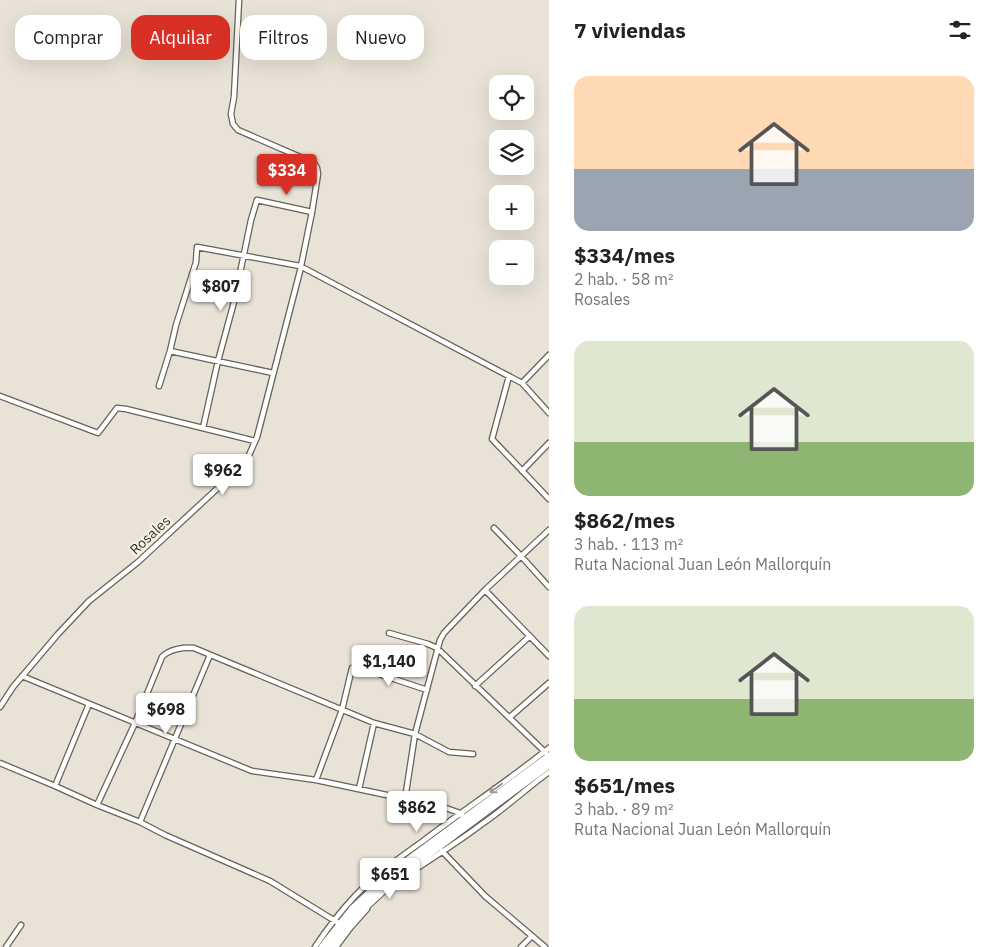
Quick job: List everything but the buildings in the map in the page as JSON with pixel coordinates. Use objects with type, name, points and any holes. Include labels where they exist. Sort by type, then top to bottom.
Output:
[{"type":"highway","points":[[323,947],[337,922],[393,872],[463,816],[474,812],[548,753]]},
{"type":"highway","points":[[330,947],[353,919],[384,888],[408,868],[440,848],[549,764]]},
{"type":"street","name":"Rosales","points":[[0,707],[22,676],[89,601],[138,562],[246,462],[255,441],[300,266],[318,174],[314,163],[238,130],[233,124],[231,114],[234,97],[240,0]]},
{"type":"street","points":[[203,428],[257,200],[312,212]]},
{"type":"street","points":[[159,386],[196,262],[197,247],[300,266],[522,383],[549,412]]},
{"type":"street","points":[[170,351],[274,373]]},
{"type":"street","points":[[522,383],[549,355]]},
{"type":"street","points":[[509,376],[492,439],[549,499]]},
{"type":"street","points":[[0,396],[98,433],[116,408],[255,441]]},
{"type":"street","points":[[522,471],[549,443]]},
{"type":"street","points":[[494,528],[549,587]]},
{"type":"street","points":[[405,799],[415,734],[437,648],[444,633],[485,590],[549,530]]},
{"type":"street","points":[[485,590],[549,656]]},
{"type":"street","points":[[315,947],[337,922],[356,895],[368,884],[400,858],[463,816],[548,753],[437,648],[389,634]]},
{"type":"street","points":[[475,686],[530,636]]},
{"type":"street","points":[[97,805],[135,723],[162,657],[165,653],[178,649],[190,648],[210,655],[374,723],[415,734],[449,752],[473,754]]},
{"type":"street","points":[[140,822],[210,655]]},
{"type":"street","points":[[316,780],[342,710],[351,670],[355,666],[427,690]]},
{"type":"street","points":[[22,676],[252,771],[316,780],[359,789],[442,807],[463,816]]},
{"type":"street","points":[[510,717],[549,683]]},
{"type":"street","points":[[55,786],[89,704]]},
{"type":"street","points":[[359,789],[374,723]]},
{"type":"street","points":[[0,763],[140,822],[165,835],[270,881],[337,922]]},
{"type":"street","points":[[412,858],[440,848],[484,823],[549,772]]},
{"type":"street","points":[[474,812],[469,820],[438,843],[440,848],[486,896],[545,947]]},
{"type":"street","points":[[336,947],[360,917],[387,890],[440,848]]},
{"type":"street","points":[[6,947],[21,925]]},
{"type":"street","points":[[521,947],[532,936]]}]
